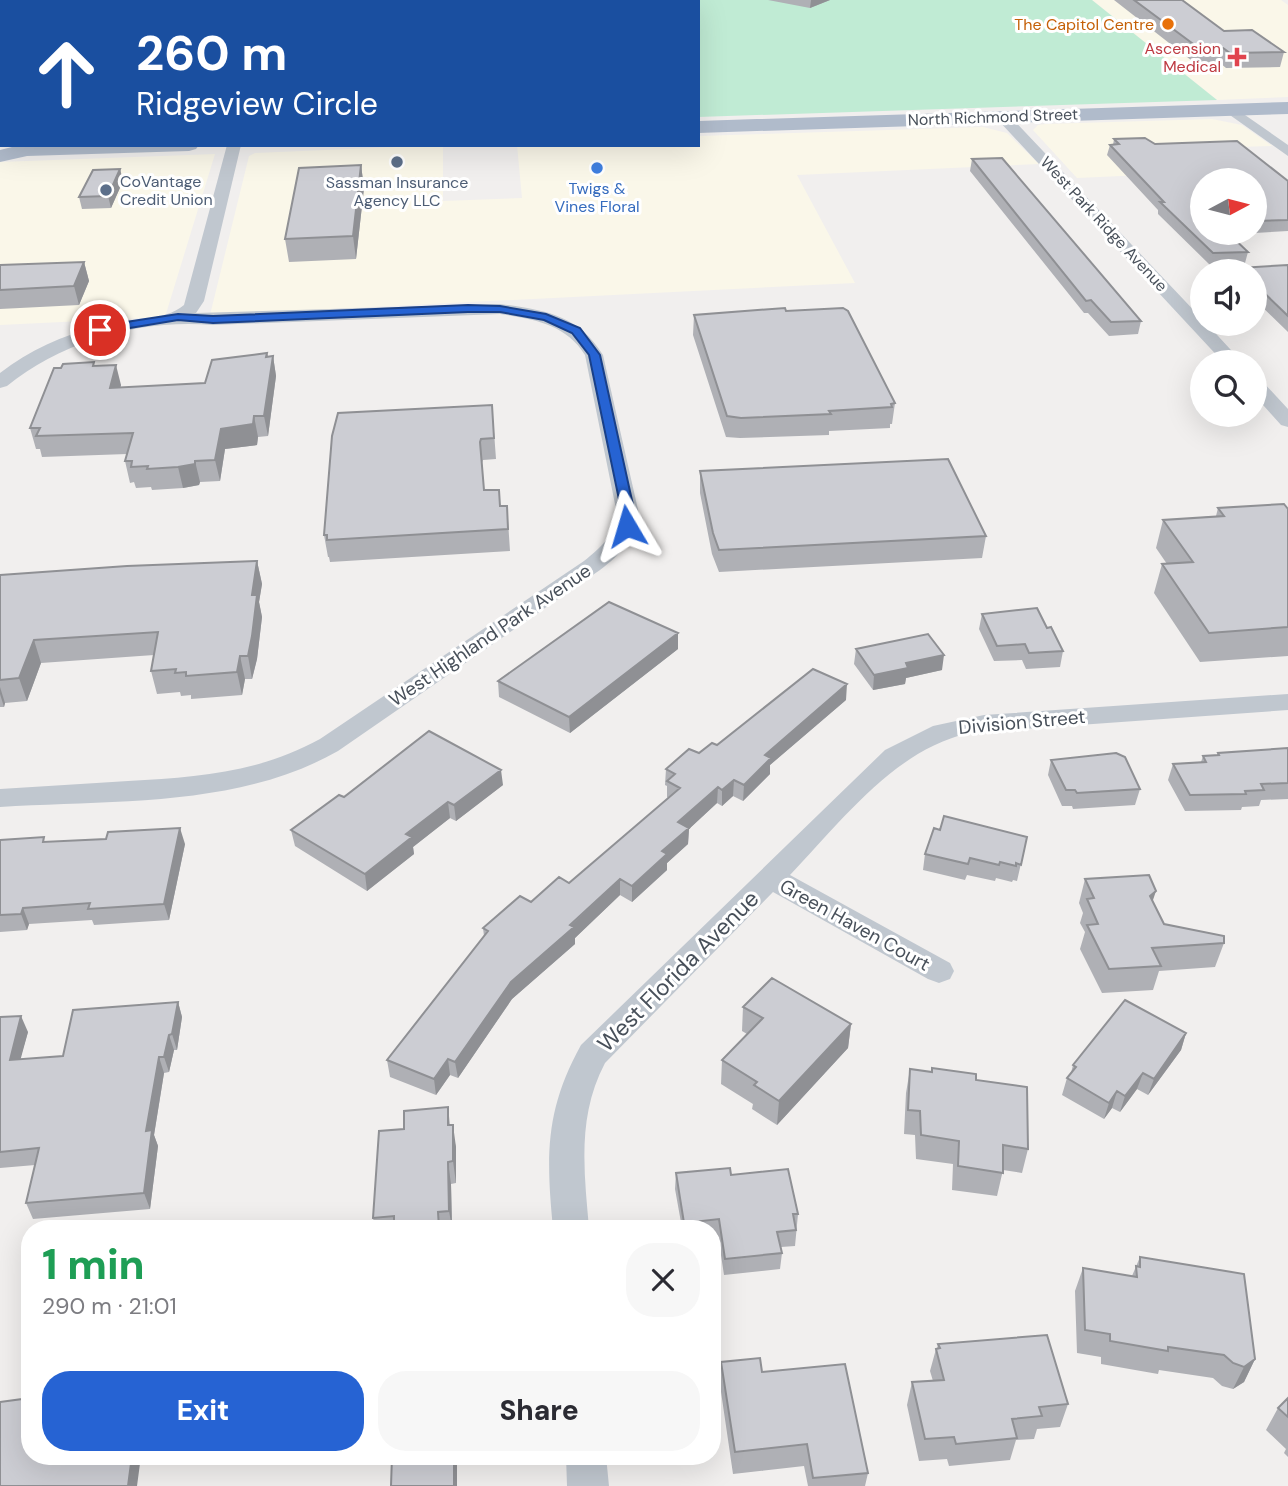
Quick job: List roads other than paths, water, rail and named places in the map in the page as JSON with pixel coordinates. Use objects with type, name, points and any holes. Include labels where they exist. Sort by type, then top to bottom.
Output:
[{"type":"main road","name":"North Richmond Street","points":[[700,127],[1288,108]]},
{"type":"main road","points":[[7,147],[27,150],[124,147]]},
{"type":"main road","points":[[0,156],[27,150]]},
{"type":"street","points":[[1232,110],[1288,152]]},
{"type":"street","name":"West Park Ridge Avenue","points":[[1003,117],[1222,350]]},
{"type":"street","points":[[178,317],[194,305],[234,147]]},
{"type":"street","name":"West Highland Park Avenue","points":[[0,382],[35,355],[67,339],[100,330],[178,317],[213,320],[489,309],[529,313],[564,324],[584,339],[594,355],[628,514],[627,526],[620,541],[607,555],[302,761],[236,781],[202,786],[0,798]]},
{"type":"street","points":[[1267,398],[1288,421]]},
{"type":"street","name":"Division Street","points":[[772,878],[882,765],[906,746],[930,735],[954,727],[984,723],[1288,702]]},
{"type":"street","name":"Green Haven Court","points":[[772,878],[939,971]]},
{"type":"street","name":"West Florida Avenue","points":[[571,1220],[566,1124],[572,1093],[581,1073],[593,1054],[619,1027],[772,878]]},
{"type":"street","points":[[587,1465],[588,1486]]},
{"type":"place","name":"The Capitol Centre","points":[[1168,24]]},
{"type":"place","name":"Ascension Medical","points":[[1237,57]]},
{"type":"place","name":"Sassman Insurance Agency LLC","points":[[397,162]]},
{"type":"place","name":"Twigs & Vines Floral","points":[[597,168]]},
{"type":"place","name":"CoVantage Credit Union","points":[[106,190]]}]
